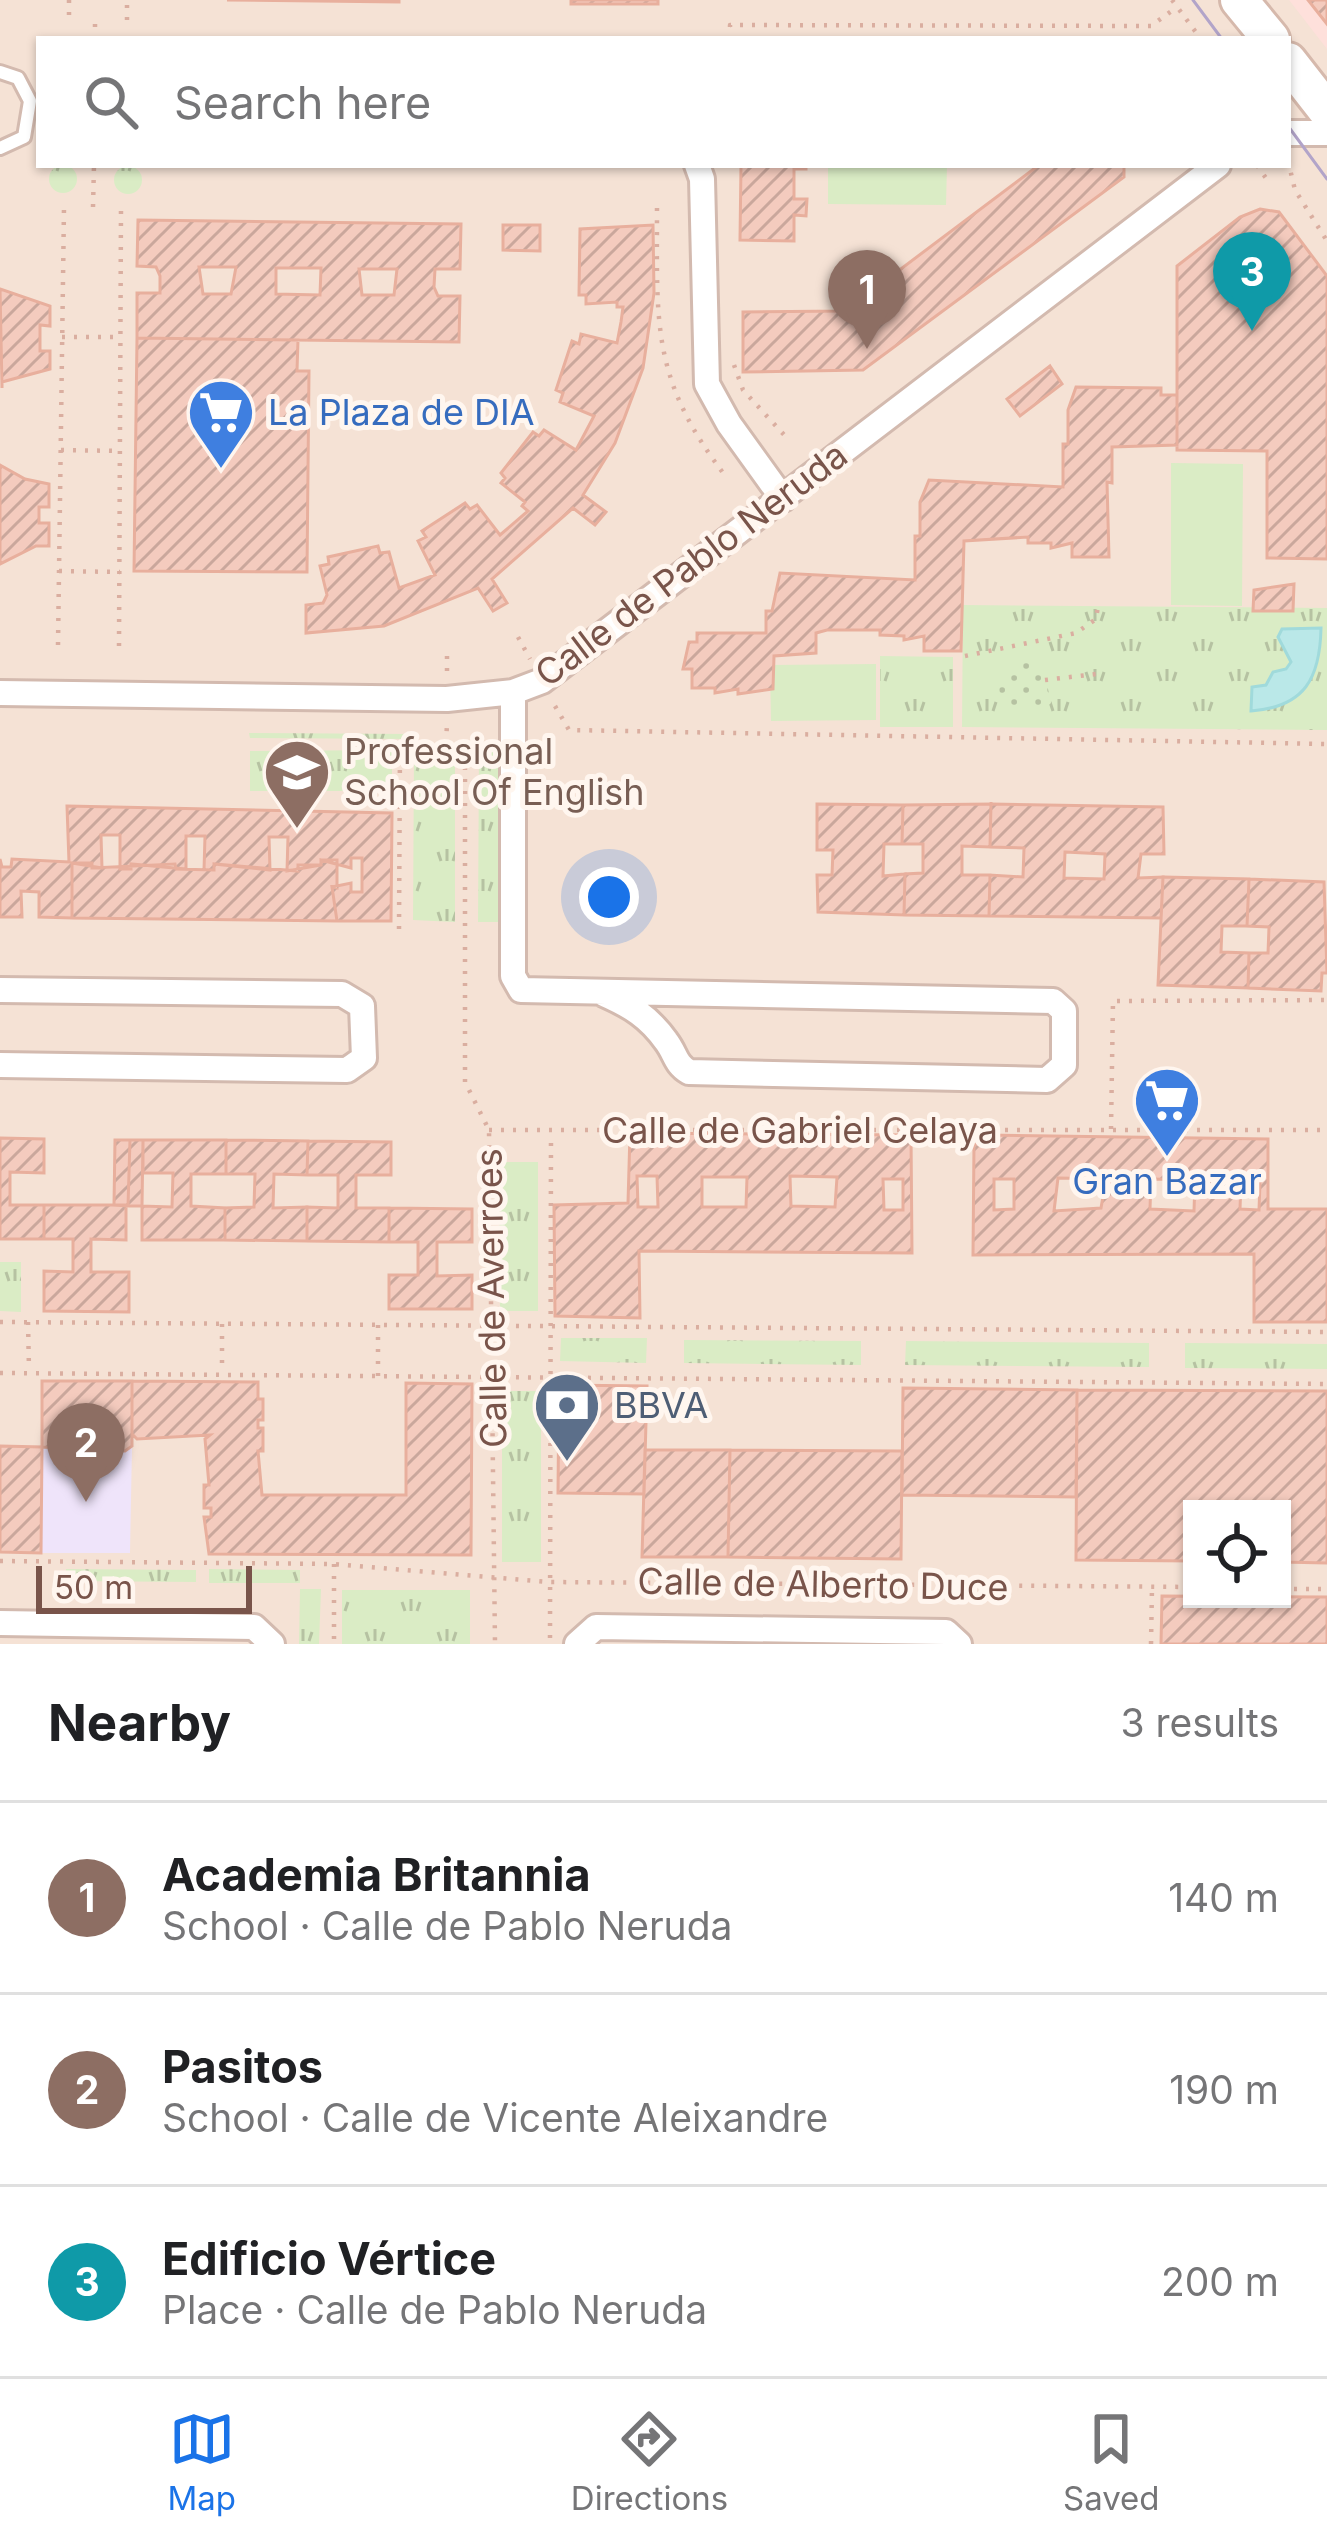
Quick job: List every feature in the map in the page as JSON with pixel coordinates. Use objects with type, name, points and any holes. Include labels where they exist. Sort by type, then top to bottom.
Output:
[{"type":"main road","points":[[1239,0],[1268,36]]},
{"type":"main road","points":[[1291,65],[1327,111]]},
{"type":"street","points":[[1291,133],[1327,134]]},
{"type":"street","points":[[698,168],[707,383],[782,499]]},
{"type":"street","name":"Calle de Pablo Neruda","points":[[0,693],[447,699],[513,692],[542,681],[1214,168]]},
{"type":"street","name":"Calle de Gabriel Celaya","points":[[513,692],[515,984],[529,993],[709,995],[1052,1001],[1064,1011],[1064,1065],[1047,1080],[689,1072],[677,1064],[672,1048],[640,1011],[604,994]]},
{"type":"street","points":[[0,990],[351,995],[365,1015],[366,1046],[364,1058],[347,1070],[0,1065]]},
{"type":"street","points":[[672,1048],[680,1010],[709,995]]},
{"type":"street","points":[[0,1623],[254,1627],[272,1644]]},
{"type":"street","name":"Calle de Alberto Duce","points":[[577,1644],[596,1627],[946,1633],[959,1644]]},
{"type":"lane","points":[[0,72],[18,79],[30,101],[24,137],[0,148]]},
{"type":"path","points":[[69,0],[69,20]]},
{"type":"path","points":[[127,0],[127,20]]},
{"type":"path","points":[[730,36],[730,25],[1150,26],[1174,3],[1199,36]]},
{"type":"path","points":[[95,20],[95,36]]},
{"type":"path","points":[[93,207],[94,168]]},
{"type":"path","points":[[1259,168],[1270,184]]},
{"type":"path","points":[[1290,168],[1295,190],[1327,241]]},
{"type":"path","points":[[58,646],[64,207]]},
{"type":"path","points":[[119,646],[122,207]]},
{"type":"path","points":[[657,208],[661,358],[681,412],[727,478]]},
{"type":"path","points":[[62,337],[121,337]]},
{"type":"path","points":[[733,363],[743,390],[786,437]]},
{"type":"path","points":[[61,450],[120,451]]},
{"type":"path","points":[[59,571],[120,572]]},
{"type":"path","points":[[965,656],[1076,632],[1096,619],[1099,606]]},
{"type":"path","points":[[1045,680],[1096,674]]},
{"type":"path","points":[[568,730],[1327,744]]},
{"type":"path","points":[[399,929],[400,743]]},
{"type":"path","name":"Calle de Averroes","points":[[466,743],[465,1082],[489,1130],[495,1644]]},
{"type":"path","points":[[1112,1129],[1113,1001],[1327,1000]]},
{"type":"path","name":"Calle de Gabriel Celaya","points":[[489,1130],[1327,1130]]},
{"type":"path","name":"Calle de Averroes","points":[[550,1644],[551,1132]]},
{"type":"path","points":[[0,1322],[1327,1333]]},
{"type":"path","points":[[28,1322],[29,1373]]},
{"type":"path","points":[[222,1324],[222,1374]]},
{"type":"path","points":[[378,1324],[378,1376]]},
{"type":"path","points":[[0,1372],[1327,1384]]},
{"type":"path","name":"Calle de Alberto Duce","points":[[0,1561],[334,1564],[550,1582],[1183,1588]]},
{"type":"path","points":[[334,1564],[334,1644]]},
{"type":"path","points":[[1151,1644],[1152,1587]]},
{"type":"path","points":[[1291,1588],[1327,1589]]},
{"type":"shaded area","points":[[0,0],[1327,0],[1327,1644],[0,1644]]},
{"type":"shaded area","points":[[1289,0],[1327,0],[1327,49]]},
{"type":"shaded area","points":[[68,1446],[106,1446],[106,1451],[132,1446],[130,1553],[41,1553],[42,1447],[67,1450]]},
{"type":"green space","points":[[55,168],[71,168],[76,184],[68,192],[58,192],[50,184]]},
{"type":"green space","points":[[121,168],[135,168],[141,185],[133,193],[123,193],[115,185]]},
{"type":"green space","points":[[828,168],[947,168],[946,205],[828,204]]},
{"type":"green space","points":[[1171,463],[1243,464],[1242,606],[1171,605]]},
{"type":"green space","points":[[963,605],[1327,608],[1327,730],[962,727]]},
{"type":"green space","points":[[880,656],[953,657],[953,727],[880,727]]},
{"type":"green space","points":[[1014,661],[1037,661],[1044,670],[1051,703],[1041,712],[1002,705],[1000,681]]},
{"type":"green space","points":[[876,664],[876,720],[771,721],[770,665]]},
{"type":"green space","points":[[249,733],[413,734],[413,739],[250,738]]},
{"type":"green space","points":[[392,750],[392,791],[250,791],[250,751]]},
{"type":"green space","points":[[414,751],[455,751],[455,922],[413,920]]},
{"type":"green space","points":[[479,752],[503,752],[502,922],[478,922]]},
{"type":"green space","points":[[499,1162],[538,1162],[538,1311],[500,1311]]},
{"type":"green space","points":[[0,1262],[21,1262],[21,1312],[0,1311]]},
{"type":"green space","points":[[561,1338],[647,1338],[646,1363],[560,1361]]},
{"type":"green space","points":[[684,1340],[861,1341],[861,1365],[684,1363]]},
{"type":"green space","points":[[906,1341],[1149,1343],[1149,1367],[905,1365]]},
{"type":"green space","points":[[1185,1343],[1327,1344],[1327,1369],[1185,1368]]},
{"type":"green space","points":[[502,1391],[541,1391],[541,1562],[502,1562]]},
{"type":"green space","points":[[66,1569],[196,1570],[196,1582],[65,1581]]},
{"type":"green space","points":[[209,1569],[300,1570],[300,1583],[209,1583]]},
{"type":"green space","points":[[300,1589],[321,1589],[319,1644],[299,1644]]},
{"type":"green space","points":[[342,1590],[470,1590],[470,1644],[342,1644]]},
{"type":"water","points":[[1321,628],[1317,662],[1306,687],[1285,703],[1251,711],[1252,687],[1266,685],[1273,672],[1286,669],[1291,662],[1278,637],[1282,629]]},
{"type":"building","points":[[227,0],[399,0],[399,2]]},
{"type":"building","points":[[571,0],[658,0],[658,4],[571,4]]},
{"type":"building","points":[[1308,0],[1327,0],[1327,24]]},
{"type":"building","points":[[741,168],[806,168],[794,169],[794,199],[807,199],[806,216],[794,215],[794,241],[740,240]]},
{"type":"building","points":[[1035,168],[1124,168],[1124,177],[863,370],[743,372],[743,312],[845,311]]},
{"type":"building","points":[[1260,209],[1279,212],[1327,276],[1327,559],[1267,558],[1267,451],[1177,450],[1177,266],[1240,217]]},
{"type":"building","points":[[138,220],[461,224],[460,269],[435,269],[434,287],[438,296],[460,296],[459,342],[137,338],[137,293],[160,293],[160,276],[156,267],[137,266]],"holes":[[[199,267],[236,267],[231,294],[203,294]],[[276,268],[321,268],[320,295],[276,294]],[[359,269],[397,269],[394,295],[362,295]]]},
{"type":"building","points":[[503,225],[540,225],[540,251],[503,250]]},
{"type":"building","points":[[653,225],[654,293],[643,368],[615,443],[583,495],[606,512],[595,525],[573,508],[492,579],[507,603],[493,611],[478,588],[384,626],[306,633],[306,605],[323,603],[327,595],[320,566],[329,564],[328,557],[378,546],[380,553],[389,552],[399,588],[435,575],[418,541],[426,537],[422,531],[465,503],[470,509],[477,505],[500,535],[528,511],[522,506],[525,502],[501,483],[505,478],[501,473],[533,432],[539,436],[544,430],[576,450],[594,416],[560,402],[563,393],[556,390],[572,341],[579,344],[581,334],[617,343],[621,322],[623,307],[617,307],[617,302],[586,304],[586,295],[579,295],[580,229]]},
{"type":"building","points":[[0,289],[50,306],[50,326],[40,325],[40,351],[50,351],[50,369],[2,382],[2,388]]},
{"type":"building","name":"La Plaza de DIA","points":[[137,338],[298,340],[297,371],[309,371],[307,572],[134,571]]},
{"type":"building","points":[[1050,366],[1062,384],[1020,416],[1007,399]]},
{"type":"building","points":[[1076,387],[1161,388],[1161,395],[1177,395],[1177,445],[1112,447],[1112,483],[1107,482],[1109,557],[1072,557],[1072,543],[1051,548],[1051,543],[1028,543],[1028,537],[964,541],[961,651],[924,651],[924,636],[904,640],[904,636],[880,635],[880,630],[827,630],[816,633],[816,653],[774,656],[773,689],[738,694],[738,689],[715,693],[715,688],[692,688],[692,669],[683,669],[689,642],[697,642],[697,633],[766,633],[766,611],[772,611],[780,573],[915,580],[915,536],[920,536],[920,502],[929,480],[1063,487],[1063,444],[1068,444],[1068,410]]},
{"type":"building","points":[[0,465],[25,479],[49,484],[49,507],[39,507],[39,523],[49,523],[49,546],[36,546],[0,564]]},
{"type":"building","points":[[1294,584],[1293,611],[1253,611],[1254,590]]},
{"type":"building","points":[[817,804],[903,805],[902,844],[884,844],[883,876],[905,874],[904,915],[818,912],[817,875],[832,875],[833,850],[817,850]]},
{"type":"building","points":[[991,804],[1163,807],[1164,854],[1141,854],[1138,878],[1163,877],[1161,918],[989,916],[990,875],[1023,877],[1024,848],[990,847]],"holes":[[[1065,852],[1105,854],[1104,879],[1064,878]]]},
{"type":"building","points":[[991,804],[990,847],[962,846],[962,875],[990,875],[989,916],[904,915],[905,874],[923,873],[923,844],[902,844],[903,805]]},
{"type":"building","points":[[67,806],[392,813],[391,921],[337,921],[332,887],[351,883],[351,892],[362,892],[362,858],[351,858],[351,868],[321,860],[321,865],[287,871],[288,837],[269,837],[270,870],[214,864],[214,870],[204,870],[205,836],[186,836],[186,869],[131,864],[131,869],[120,869],[120,835],[101,835],[102,868],[72,863],[72,918],[39,917],[39,892],[21,891],[22,917],[0,917],[0,859],[2,867],[11,867],[12,859],[69,862]]},
{"type":"building","points":[[321,860],[337,860],[337,888],[332,887],[337,921],[72,918],[72,863],[92,863],[92,868],[175,864],[176,869],[214,870],[214,864],[298,871],[298,865],[321,865]]},
{"type":"building","points":[[1163,877],[1249,879],[1247,926],[1222,926],[1221,952],[1249,953],[1248,988],[1158,985]]},
{"type":"building","points":[[1249,879],[1324,882],[1327,973],[1322,973],[1321,991],[1248,988],[1249,953],[1268,953],[1269,927],[1247,926]]},
{"type":"building","points":[[630,1133],[911,1135],[912,1253],[639,1251],[640,1318],[555,1316],[554,1205],[628,1203]],"holes":[[[637,1176],[657,1176],[658,1207],[638,1207]],[[790,1176],[837,1177],[835,1207],[791,1206]],[[702,1177],[747,1177],[746,1207],[702,1207]],[[883,1179],[903,1179],[903,1210],[884,1210]]]},
{"type":"building","points":[[986,1135],[1268,1139],[1268,1209],[1327,1209],[1327,1322],[1254,1322],[1254,1254],[973,1255],[974,1144],[985,1145]],"holes":[[[1058,1178],[1106,1179],[1101,1208],[1054,1211]],[[994,1179],[1014,1179],[1014,1209],[994,1210]],[[1151,1179],[1195,1180],[1194,1211],[1150,1209]],[[1241,1182],[1260,1183],[1259,1210],[1240,1209]]]},
{"type":"building","points":[[0,1138],[44,1139],[44,1173],[10,1172],[10,1205],[44,1205],[44,1239],[0,1239]]},
{"type":"building","points":[[115,1140],[130,1140],[128,1206],[114,1205]]},
{"type":"building","points":[[130,1140],[143,1140],[142,1206],[128,1206]]},
{"type":"building","points":[[143,1140],[226,1140],[226,1174],[191,1174],[191,1206],[225,1208],[225,1240],[142,1240],[142,1206],[172,1207],[173,1173],[143,1173]]},
{"type":"building","points":[[226,1140],[308,1141],[307,1175],[274,1174],[273,1208],[307,1207],[307,1241],[225,1240],[225,1208],[254,1207],[255,1174],[226,1174]]},
{"type":"building","points":[[308,1141],[391,1142],[391,1175],[356,1175],[356,1208],[389,1208],[389,1242],[307,1241],[307,1207],[338,1208],[338,1175],[307,1175]]},
{"type":"building","points":[[44,1205],[126,1205],[126,1240],[91,1239],[91,1272],[129,1272],[129,1312],[44,1311],[44,1271],[73,1272],[73,1239],[44,1239]]},
{"type":"building","points":[[389,1208],[472,1209],[472,1242],[437,1242],[437,1276],[472,1275],[472,1309],[389,1309],[389,1275],[418,1275],[418,1242],[389,1242]]},
{"type":"building","points":[[42,1381],[132,1381],[132,1446],[125,1451],[42,1447]]},
{"type":"building","points":[[132,1381],[258,1382],[258,1399],[263,1399],[263,1420],[258,1420],[258,1428],[263,1428],[263,1451],[258,1451],[262,1495],[406,1495],[406,1383],[472,1384],[471,1555],[209,1554],[204,1517],[211,1517],[211,1508],[204,1508],[204,1485],[209,1485],[205,1439],[210,1435],[137,1439],[132,1434]]},
{"type":"building","points":[[559,1385],[647,1386],[644,1494],[558,1493]]},
{"type":"building","points":[[903,1388],[1077,1390],[1076,1497],[902,1495]]},
{"type":"building","points":[[1077,1390],[1327,1391],[1327,1563],[1291,1562],[1291,1500],[1183,1500],[1183,1561],[1076,1560]]},
{"type":"building","points":[[0,1446],[42,1447],[41,1553],[0,1552]]},
{"type":"building","points":[[645,1450],[730,1450],[728,1557],[642,1557]]},
{"type":"building","points":[[730,1450],[902,1451],[901,1559],[728,1557]]},
{"type":"building","points":[[1162,1596],[1183,1596],[1183,1608],[1291,1608],[1291,1597],[1327,1597],[1327,1644],[1161,1644]]},
{"type":"tram line","points":[[1193,0],[1220,36]]},
{"type":"tram line","points":[[1291,130],[1327,179]]},
{"type":"place","name":"Edificio Vértice","points":[[1252,331]]},
{"type":"place","name":"Academia Britannia","points":[[867,349]]},
{"type":"place","name":"La Plaza de DIA","points":[[221,471]]},
{"type":"place","name":"Professional School Of English","points":[[297,831]]},
{"type":"place","name":"Gran Bazar","points":[[1167,1159]]},
{"type":"place","name":"BBVA","points":[[567,1464]]},
{"type":"place","name":"Pasitos","points":[[86,1502]]}]
